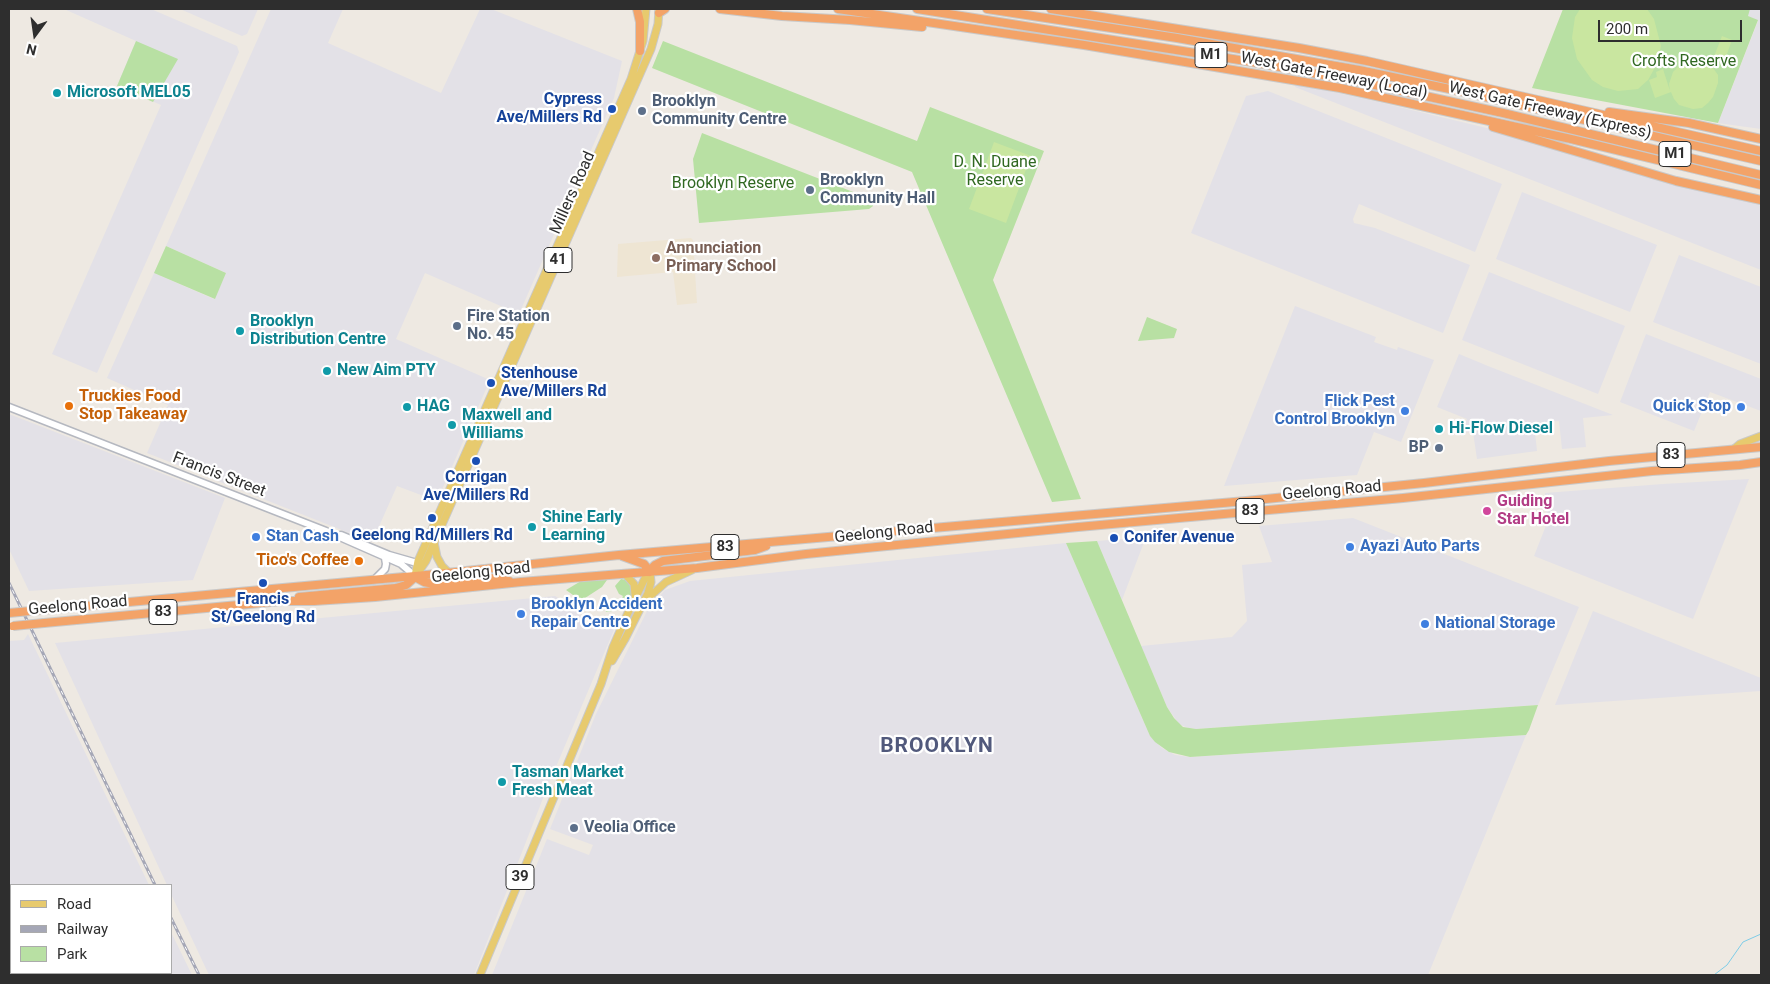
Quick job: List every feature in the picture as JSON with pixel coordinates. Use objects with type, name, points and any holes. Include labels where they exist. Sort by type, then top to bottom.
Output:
[{"type":"highway","points":[[637,9],[640,22],[640,51]]},
{"type":"highway","points":[[720,9],[782,16],[974,29]]},
{"type":"highway","name":"West Gate Freeway (Local)","points":[[838,9],[1104,48],[1340,88],[1761,185]]},
{"type":"highway","name":"West Gate Freeway (Express)","points":[[917,9],[1252,62],[1361,82],[1502,113],[1761,175]]},
{"type":"highway","name":"West Gate Freeway (Express)","points":[[987,9],[1177,38],[1359,70],[1761,161]]},
{"type":"highway","name":"West Gate Freeway (Local)","points":[[1051,9],[1299,48],[1357,59],[1761,152]]},
{"type":"highway","points":[[1074,9],[1110,18]]},
{"type":"highway","points":[[1371,95],[1527,136],[1676,181],[1761,200]]},
{"type":"highway","points":[[1582,110],[1690,124],[1761,140]]},
{"type":"highway","name":"Geelong Road","points":[[9,613],[415,577],[620,555],[1246,501],[1608,461],[1761,447]]},
{"type":"highway","name":"Geelong Road","points":[[11,626],[282,601],[375,598],[521,582],[697,568],[834,551],[1406,498],[1652,471],[1761,462]]},
{"type":"highway","points":[[1404,485],[1406,498]]},
{"type":"highway","points":[[831,538],[834,551]]},
{"type":"highway","points":[[620,555],[644,564],[649,571],[663,561],[757,550],[773,543]]},
{"type":"highway","points":[[282,601],[305,596],[396,588],[406,585],[415,577],[424,582],[434,584],[490,578],[521,582]]},
{"type":"main road","name":"Millers Road","points":[[415,577],[424,564],[431,540],[631,79],[645,31],[646,9]]},
{"type":"main road","name":"Millers Road","points":[[415,577],[417,563],[431,540],[651,49],[661,10]]},
{"type":"main road","name":"Francis Street","points":[[9,407],[375,551]]},
{"type":"main road","points":[[1734,449],[1740,444],[1761,436]]},
{"type":"main road","points":[[431,540],[440,561],[449,573]]},
{"type":"main road","points":[[375,551],[402,566],[415,577]]},
{"type":"main road","points":[[375,551],[408,562],[417,563]]},
{"type":"main road","points":[[374,580],[385,568],[385,558]]},
{"type":"main road","name":"39","points":[[643,604],[666,582],[697,568]]},
{"type":"main road","name":"39","points":[[480,975],[627,614],[649,571]]},
{"type":"main road","name":"39","points":[[605,672],[643,604],[651,583],[649,571]]},
{"type":"main road","points":[[624,574],[634,584],[635,598]]},
{"type":"main road","points":[[627,614],[636,618]]},
{"type":"shaded area","points":[[64,9],[151,9],[237,46],[239,52],[97,373],[52,354],[161,105],[117,86],[136,41]]},
{"type":"shaded area","points":[[180,9],[258,9],[247,34],[242,36]]},
{"type":"shaded area","points":[[271,9],[343,9],[328,43],[441,93],[480,9],[491,9],[622,61],[614,98],[519,314],[425,273],[396,339],[490,380],[437,501],[397,486],[372,542],[147,453],[168,405],[107,378],[154,273],[214,299],[226,273],[166,246]]},
{"type":"shaded area","points":[[1750,9],[1761,9],[1761,129],[1718,123],[1758,21],[1747,16]]},
{"type":"shaded area","points":[[1296,84],[1549,143],[1687,181],[1761,204],[1761,270],[1295,87]]},
{"type":"shaded area","points":[[1268,91],[1502,184],[1475,252],[1359,204],[1353,219],[1354,223],[1375,228],[1470,265],[1443,333],[1191,233],[1246,96]]},
{"type":"shaded area","points":[[1522,192],[1657,245],[1630,312],[1496,259]]},
{"type":"shaded area","name":"Annunciation Primary School","points":[[691,238],[693,240],[697,303],[677,305],[673,272],[617,277],[618,244]]},
{"type":"shaded area","points":[[1679,255],[1761,287],[1761,364],[1653,322]]},
{"type":"shaded area","points":[[1489,272],[1625,326],[1598,394],[1462,340]]},
{"type":"shaded area","points":[[1295,306],[1376,337],[1374,342],[1397,350],[1398,347],[1434,360],[1401,442],[1374,432],[1357,475],[1224,486]]},
{"type":"shaded area","points":[[1646,334],[1761,379],[1761,411],[1710,392],[1694,431],[1620,402]]},
{"type":"shaded area","points":[[1459,354],[1613,415],[1583,418],[1586,447],[1562,449],[1559,421],[1546,422],[1534,424],[1537,451],[1477,459],[1473,432],[1461,433],[1467,419],[1437,407]]},
{"type":"shaded area","points":[[9,414],[225,498],[193,580],[29,591],[9,549]]},
{"type":"shaded area","points":[[1749,479],[1693,619],[1534,556],[1547,523],[1545,493]]},
{"type":"shaded area","points":[[1353,518],[1579,607],[1538,705],[1196,729],[1179,724],[1167,707],[1141,646],[1232,637],[1247,621],[1242,565],[1272,562],[1259,526]]},
{"type":"shaded area","points":[[1146,537],[1122,600],[1097,541]]},
{"type":"shaded area","points":[[1066,543],[1150,736],[1162,748],[1175,755],[1190,757],[1526,735],[1428,975],[492,975],[547,839],[589,855],[593,845],[550,829],[596,714],[648,609],[665,590],[690,581]]},
{"type":"shaded area","points":[[555,596],[577,608],[583,623],[613,620],[616,625],[547,788],[474,975],[209,975],[172,896],[172,884],[167,884],[55,643]]},
{"type":"shaded area","points":[[1593,611],[1761,678],[1761,691],[1555,705]]},
{"type":"shaded area","points":[[28,634],[149,884],[10,884],[10,974],[172,974],[172,934],[192,975],[9,975],[9,641],[24,640]]},
{"type":"green space","name":"Crofts Reserve","points":[[1563,9],[1750,9],[1748,16],[1758,20],[1718,123],[1532,88]]},
{"type":"green space","points":[[1580,9],[1647,9],[1654,19],[1661,46],[1657,64],[1648,80],[1638,89],[1618,91],[1603,87],[1592,80],[1577,59],[1572,38],[1575,17]]},
{"type":"green space","points":[[1722,36],[1732,40],[1724,62],[1713,59]]},
{"type":"green space","points":[[136,41],[178,59],[153,102],[117,86]]},
{"type":"green space","name":"D. N. Duane Reserve","points":[[663,41],[917,141],[930,107],[1044,151],[993,280],[1081,499],[1052,502],[912,172],[652,68]]},
{"type":"green space","points":[[1687,61],[1705,64],[1713,68],[1718,75],[1718,83],[1713,97],[1702,108],[1693,109],[1679,105],[1671,92],[1655,98],[1649,80],[1657,77],[1656,72],[1663,69],[1670,91],[1669,84],[1673,72]]},
{"type":"green space","name":"Brooklyn Reserve","points":[[702,133],[866,197],[873,201],[873,206],[869,209],[699,223],[693,159]]},
{"type":"green space","name":"D. N. Duane Reserve","points":[[994,142],[1031,156],[1006,223],[969,209]]},
{"type":"green space","points":[[166,246],[226,273],[215,299],[154,273]]},
{"type":"green space","points":[[1147,317],[1177,329],[1174,338],[1138,341]]},
{"type":"green space","points":[[1097,541],[1167,707],[1183,727],[1196,729],[1538,705],[1529,730],[1526,735],[1190,757],[1169,752],[1150,736],[1066,543]]},
{"type":"green space","points":[[621,579],[627,580],[631,585],[632,592],[627,606],[624,609],[606,612],[606,604],[615,598],[621,600],[623,596],[619,594],[615,586]]},
{"type":"green space","points":[[607,580],[602,587],[582,600],[566,590],[581,581]]},
{"type":"waterway","points":[[1714,975],[1727,965],[1743,942],[1761,934]]},
{"type":"railway","points":[[9,583],[155,884]]},
{"type":"railway","points":[[172,920],[199,975]]},
{"type":"place","name":"Microsoft MEL05","points":[[57,93]]},
{"type":"place","name":"Cypress Ave/Millers Rd","points":[[612,109]]},
{"type":"place","name":"Brooklyn Community Centre","points":[[642,111]]},
{"type":"place","name":"Brooklyn Community Hall","points":[[810,190]]},
{"type":"place","name":"Annunciation Primary School","points":[[656,258]]},
{"type":"place","name":"Fire Station No. 45","points":[[457,326]]},
{"type":"place","name":"Brooklyn Distribution Centre","points":[[240,331]]},
{"type":"place","name":"New Aim PTY","points":[[327,371]]},
{"type":"place","name":"Stenhouse Ave/Millers Rd","points":[[491,383]]},
{"type":"place","name":"Truckies Food Stop Takeaway","points":[[69,406]]},
{"type":"place","name":"HAG","points":[[407,407]]},
{"type":"place","name":"Quick Stop","points":[[1741,407]]},
{"type":"place","name":"Flick Pest Control Brooklyn","points":[[1405,411]]},
{"type":"place","name":"Maxwell and Williams","points":[[452,425]]},
{"type":"place","name":"Hi-Flow Diesel","points":[[1439,429]]},
{"type":"place","name":"BP","points":[[1439,448]]},
{"type":"place","name":"Corrigan Ave/Millers Rd","points":[[476,461]]},
{"type":"place","name":"Guiding Star Hotel","points":[[1487,511]]},
{"type":"place","name":"Geelong Rd/Millers Rd","points":[[432,518]]},
{"type":"place","name":"Shine Early Learning","points":[[532,527]]},
{"type":"place","name":"Stan Cash","points":[[256,537]]},
{"type":"place","name":"Conifer Avenue","points":[[1114,538]]},
{"type":"place","name":"Ayazi Auto Parts","points":[[1350,547]]},
{"type":"place","name":"Tico's Coffee","points":[[359,561]]},
{"type":"place","name":"Francis St/Geelong Rd","points":[[263,583]]},
{"type":"place","name":"Brooklyn Accident Repair Centre","points":[[521,614]]},
{"type":"place","name":"National Storage","points":[[1425,624]]},
{"type":"place","name":"Tasman Market Fresh Meat","points":[[502,782]]},
{"type":"place","name":"Veolia Office","points":[[574,828]]},
{"type":"district","name":"BROOKLYN","points":[[937,747]]}]
